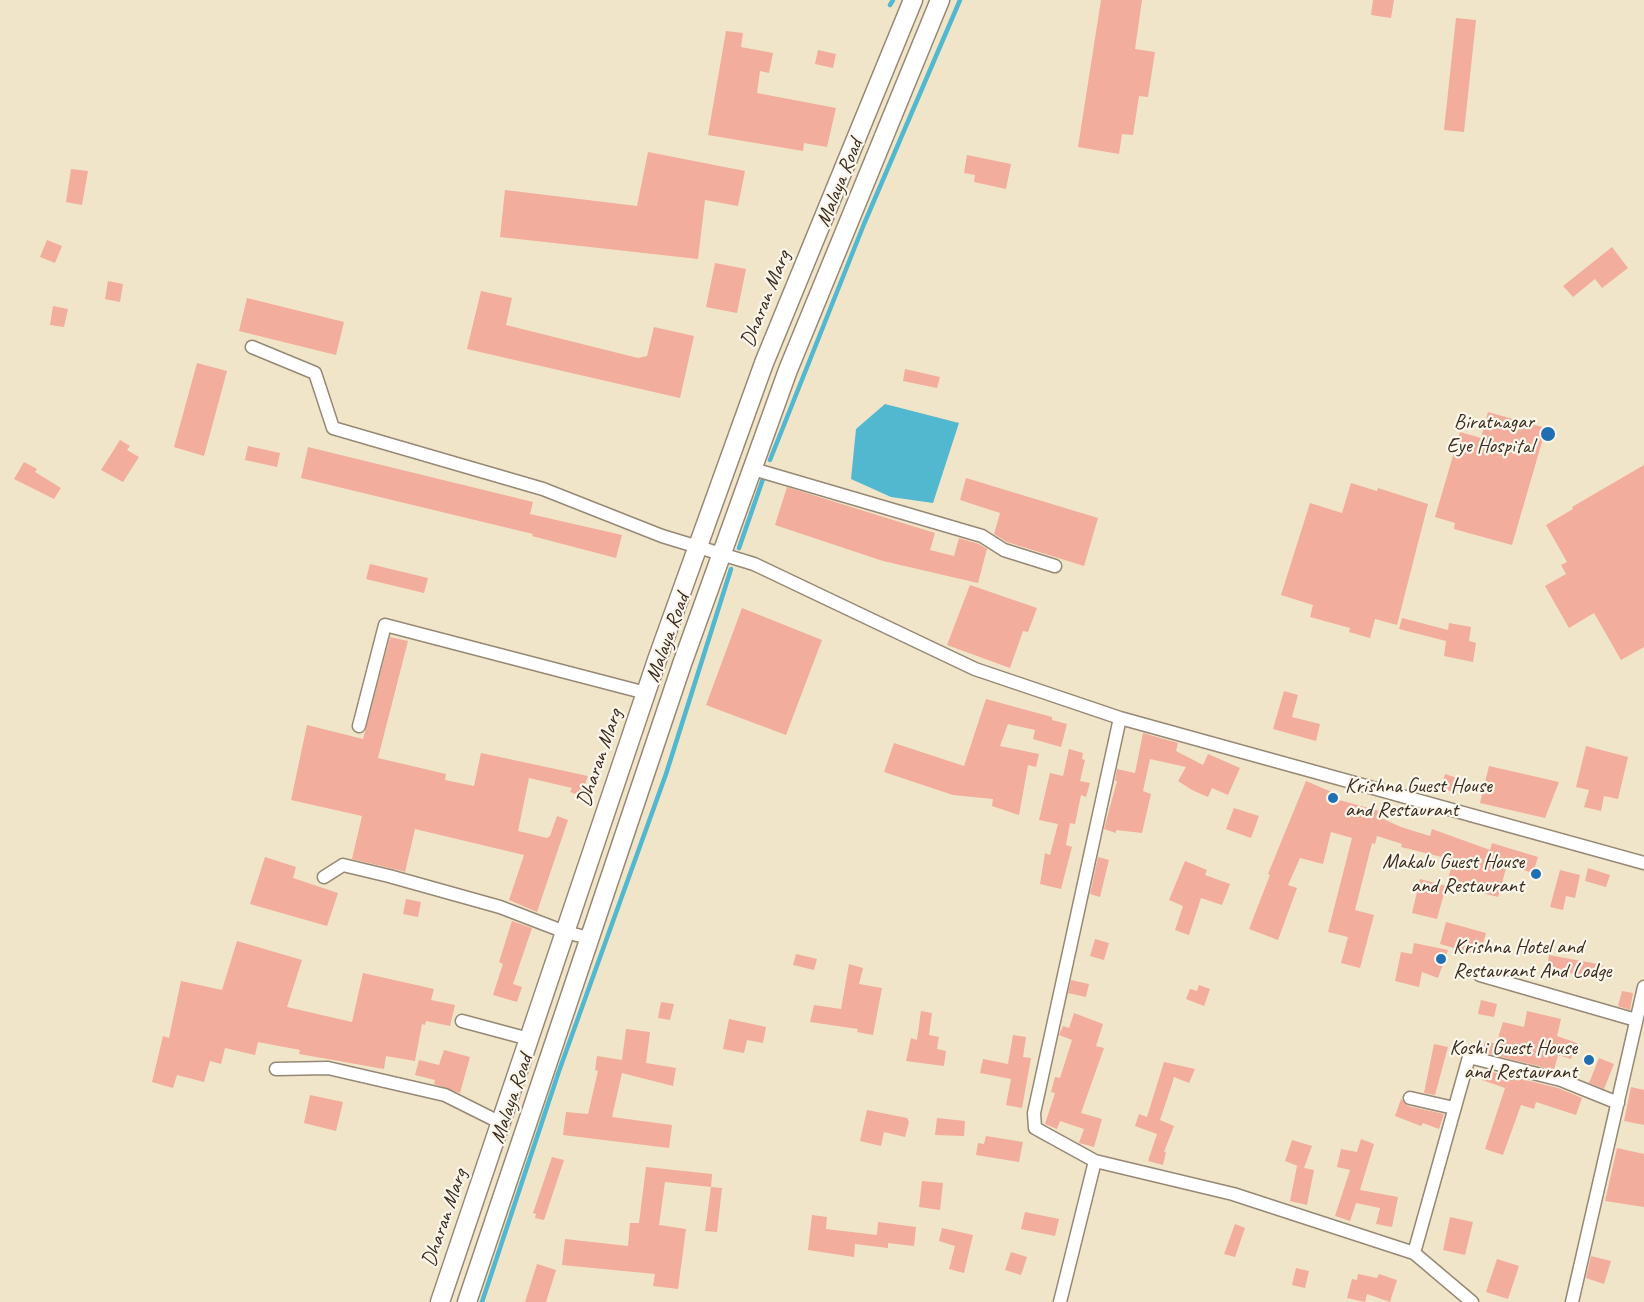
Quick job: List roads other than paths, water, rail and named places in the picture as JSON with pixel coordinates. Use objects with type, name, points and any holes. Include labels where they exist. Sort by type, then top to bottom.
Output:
[{"type":"main road","name":"Dharan Marg","points":[[440,1302],[698,546],[782,320],[913,0]]},
{"type":"main road","name":"Malaya Road","points":[[467,1302],[589,938],[753,469],[805,329],[940,0]]},
{"type":"main road","points":[[782,320],[805,329]]},
{"type":"street","points":[[252,347],[315,374],[333,428],[543,489],[662,537],[754,564],[975,669],[1120,718],[1644,863]]},
{"type":"street","points":[[753,469],[982,536],[1004,550],[1054,566]]},
{"type":"street","points":[[359,726],[385,625],[646,693]]},
{"type":"street","points":[[1120,718],[1034,1113],[1035,1128],[1095,1161],[1233,1194],[1414,1253],[1472,1302]]},
{"type":"street","points":[[324,877],[328,872],[343,866],[355,868],[500,907],[565,932],[589,938]]},
{"type":"street","points":[[1480,975],[1636,1020]]},
{"type":"street","points":[[1572,1302],[1644,987]]},
{"type":"street","points":[[462,1021],[529,1039]]},
{"type":"street","points":[[1414,1253],[1469,1057],[1561,1080],[1618,1103]]},
{"type":"street","points":[[276,1069],[328,1068],[445,1095],[501,1123]]},
{"type":"street","points":[[1410,1098],[1454,1108]]},
{"type":"street","points":[[1060,1302],[1095,1161]]},
{"type":"water","points":[[885,404],[959,423],[933,503],[891,497],[851,479],[856,429]]},
{"type":"waterway","points":[[890,5],[893,0]]},
{"type":"waterway","points":[[770,460],[864,224],[960,0]]},
{"type":"waterway","points":[[739,548],[764,476]]},
{"type":"waterway","points":[[482,1302],[559,1071],[666,774],[731,569]]},
{"type":"place","name":"Biratnagar Eye Hospital","points":[[1548,434]]},
{"type":"place","name":"Krishna Guest House and Restaurant","points":[[1333,798]]},
{"type":"place","name":"Makalu Guest House and Restaurant","points":[[1536,874]]},
{"type":"place","name":"Krishna Hotel and Restaurant And Lodge","points":[[1441,959]]},
{"type":"place","name":"Koshi Guest House and Restaurant","points":[[1589,1060]]}]
